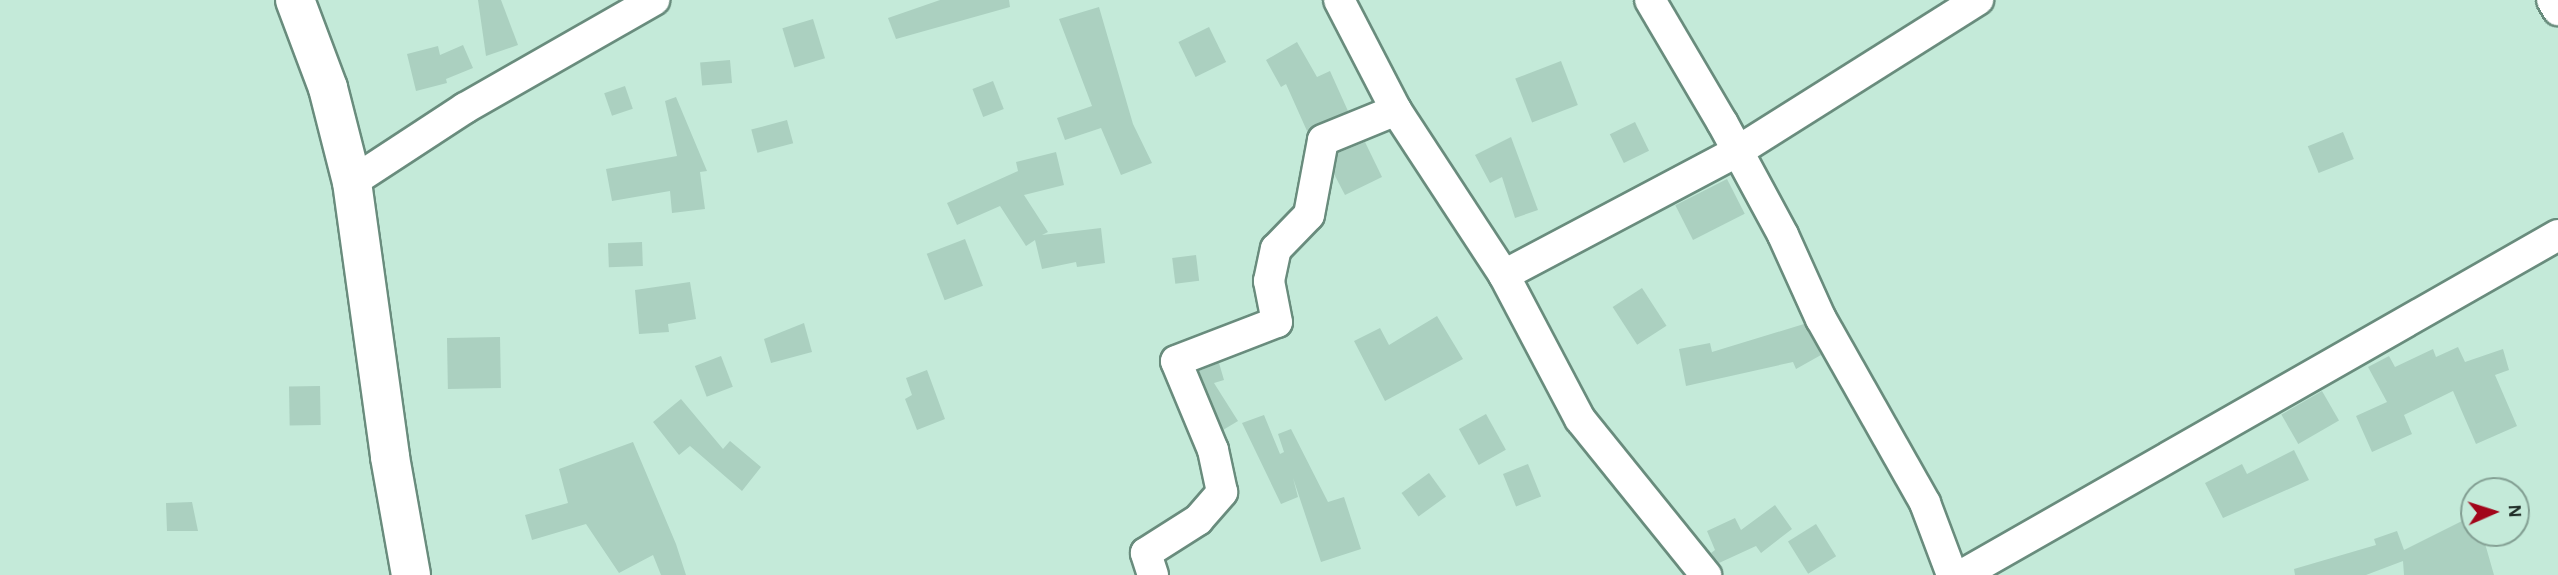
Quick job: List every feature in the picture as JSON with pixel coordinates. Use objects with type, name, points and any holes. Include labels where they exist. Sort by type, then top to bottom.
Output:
[{"type":"street","points":[[295,0],[328,88],[352,182],[390,457],[411,575]]},
{"type":"street","points":[[352,182],[465,108],[654,0]]},
{"type":"street","points":[[1339,0],[1396,110],[1504,275],[1580,419],[1706,575]]},
{"type":"street","points":[[1650,0],[1738,150],[1821,319],[1925,503],[1952,575]]},
{"type":"street","points":[[1504,275],[1738,150],[1979,0]]},
{"type":"street","points":[[2552,0],[2558,10]]},
{"type":"street","points":[[1153,575],[1146,553],[1198,520],[1222,492],[1213,450],[1176,361],[1277,322],[1269,281],[1276,249],[1310,215],[1323,140],[1396,110]]},
{"type":"street","points":[[1962,575],[2558,235]]},
{"type":"building","points":[[478,0],[501,0],[518,45],[486,56]]},
{"type":"building","points":[[940,0],[1009,0],[1010,7],[896,39],[888,18]]},
{"type":"building","points":[[1099,7],[1133,124],[1152,163],[1121,175],[1101,128],[1065,140],[1057,118],[1092,106],[1059,19]]},
{"type":"building","points":[[813,19],[825,58],[794,68],[782,28]]},
{"type":"building","points":[[1209,27],[1226,62],[1196,77],[1178,42]]},
{"type":"building","points":[[1297,42],[1317,77],[1330,71],[1348,111],[1307,131],[1286,84],[1281,87],[1266,60]]},
{"type":"building","points":[[463,45],[473,68],[446,79],[447,83],[416,91],[407,54],[438,46],[440,55]]},
{"type":"building","points":[[730,60],[732,83],[702,86],[700,63]]},
{"type":"building","points":[[1561,61],[1578,105],[1532,122],[1515,79]]},
{"type":"building","points":[[993,81],[1004,109],[983,117],[972,89]]},
{"type":"building","points":[[625,86],[633,109],[612,116],[604,93]]},
{"type":"building","points":[[676,97],[707,171],[700,172],[705,209],[672,213],[670,191],[612,201],[606,169],[677,156],[665,101]]},
{"type":"building","points":[[787,120],[793,143],[757,153],[751,130]]},
{"type":"building","points":[[1635,122],[1649,151],[1624,163],[1610,134]]},
{"type":"building","points":[[2343,132],[2354,159],[2319,173],[2308,146]]},
{"type":"building","points":[[1511,137],[1538,210],[1515,218],[1502,177],[1490,183],[1475,155]]},
{"type":"building","points":[[1365,142],[1382,177],[1345,195],[1334,174],[1338,153]]},
{"type":"building","points":[[1056,152],[1064,185],[1024,195],[1048,232],[1042,235],[1101,228],[1105,263],[1077,267],[1076,262],[1042,269],[1035,240],[1026,246],[1000,206],[957,225],[947,203],[1018,171],[1016,162]]},
{"type":"building","points":[[1727,179],[1745,214],[1693,240],[1675,205]]},
{"type":"building","points":[[965,239],[983,286],[945,300],[927,254]]},
{"type":"building","points":[[642,242],[643,266],[609,267],[608,243]]},
{"type":"building","points":[[1196,255],[1199,281],[1175,284],[1172,258]]},
{"type":"building","points":[[690,282],[696,319],[668,324],[669,332],[639,334],[635,290]]},
{"type":"building","points":[[1642,288],[1667,326],[1637,345],[1613,307]]},
{"type":"building","points":[[1437,316],[1463,359],[1385,401],[1354,341],[1380,328],[1389,345]]},
{"type":"building","points":[[804,323],[812,352],[771,363],[764,339]]},
{"type":"building","points":[[1804,324],[1821,355],[1796,369],[1793,362],[1686,386],[1679,349],[1710,343],[1712,352]]},
{"type":"building","points":[[500,337],[501,388],[448,389],[447,338]]},
{"type":"building","points":[[2458,347],[2465,362],[2503,349],[2509,370],[2495,375],[2517,426],[2476,444],[2453,391],[2404,415],[2412,434],[2372,452],[2356,416],[2387,402],[2368,367],[2389,356],[2395,367],[2433,349],[2436,357]]},
{"type":"building","points":[[721,356],[733,387],[707,397],[695,366]]},
{"type":"building","points":[[1219,363],[1224,380],[1214,383],[1238,421],[1223,430],[1199,371]]},
{"type":"building","points":[[927,370],[945,419],[917,430],[905,399],[912,395],[906,378]]},
{"type":"building","points":[[320,386],[321,425],[290,426],[289,387]]},
{"type":"building","points":[[2322,391],[2339,420],[2298,444],[2281,414]]},
{"type":"building","points":[[681,399],[723,449],[730,441],[761,467],[742,491],[690,446],[679,455],[653,422]]},
{"type":"building","points":[[1486,414],[1506,450],[1479,465],[1459,429]]},
{"type":"building","points":[[1264,415],[1280,454],[1284,452],[1278,434],[1291,429],[1328,502],[1344,497],[1361,549],[1321,562],[1293,478],[1298,497],[1281,504],[1242,423]]},
{"type":"building","points":[[633,442],[676,544],[686,575],[661,575],[653,555],[619,573],[586,524],[532,540],[525,515],[568,503],[559,469]]},
{"type":"building","points":[[2294,450],[2309,480],[2223,518],[2205,483],[2242,464],[2247,474]]},
{"type":"building","points":[[1528,464],[1541,496],[1516,507],[1503,474]]},
{"type":"building","points":[[1429,473],[1446,496],[1419,516],[1401,493]]},
{"type":"building","points":[[192,502],[198,531],[167,531],[166,503]]},
{"type":"building","points":[[1775,505],[1792,529],[1761,553],[1756,546],[1719,563],[1711,553],[1715,550],[1707,531],[1735,518],[1741,530]]},
{"type":"building","points":[[2460,522],[2460,547],[2486,547],[2494,575],[2404,575],[2403,561],[2366,575],[2295,575],[2294,569],[2376,545],[2374,539],[2397,531],[2404,550]]},
{"type":"building","points":[[1816,524],[1836,556],[1808,574],[1788,541]]}]
